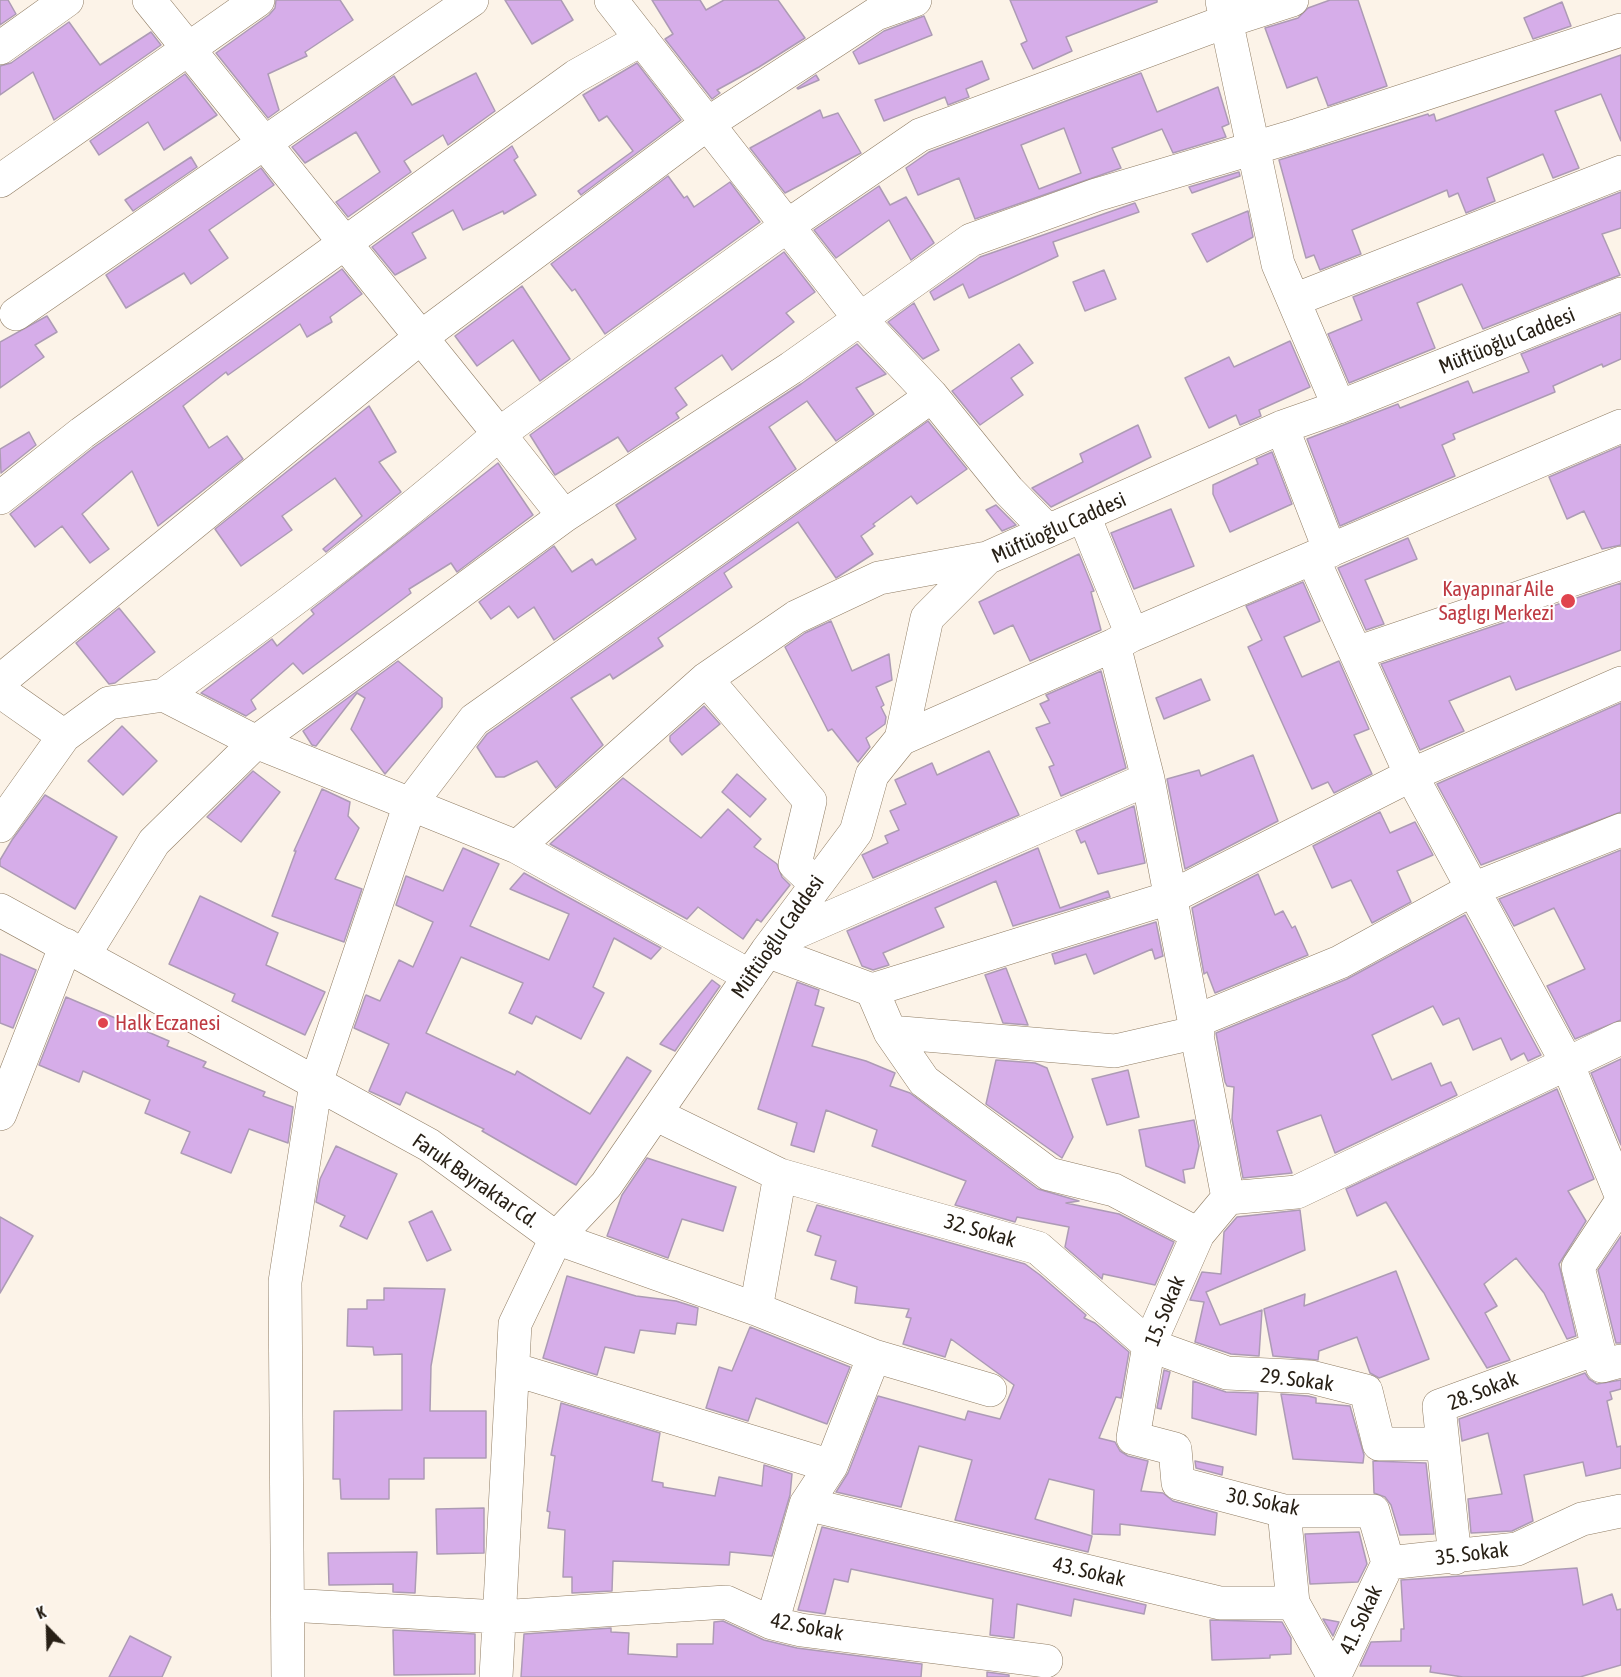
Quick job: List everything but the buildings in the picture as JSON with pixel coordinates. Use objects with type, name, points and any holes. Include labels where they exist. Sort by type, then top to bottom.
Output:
[{"type":"street","points":[[0,48],[67,0]]},
{"type":"street","points":[[149,0],[564,516]]},
{"type":"street","points":[[0,181],[258,0]]},
{"type":"street","points":[[16,314],[472,0]]},
{"type":"street","points":[[611,0],[860,319],[932,396],[1008,490],[1048,531]]},
{"type":"street","points":[[0,681],[420,338],[707,124],[876,14],[915,0]]},
{"type":"street","points":[[0,826],[64,736],[109,703],[164,695],[301,597],[422,501],[499,434],[787,226],[920,135],[1224,10],[1292,0]]},
{"type":"street","points":[[1224,10],[1278,264],[1339,407]]},
{"type":"street","points":[[0,1114],[75,950],[154,842],[256,742],[564,516],[791,368],[971,240],[1096,195],[1253,148],[1621,30]]},
{"type":"street","points":[[0,498],[82,434],[576,76],[642,39]]},
{"type":"street","points":[[1293,300],[1621,171]]},
{"type":"street","name":"Müftüoğlu Caddesi","points":[[556,1238],[606,1185],[764,956],[855,832],[872,776],[901,740],[927,618],[987,558],[1282,427],[1339,407],[1621,294]]},
{"type":"street","points":[[288,1677],[285,1282],[316,1083],[410,804],[474,720],[932,396]]},
{"type":"street","points":[[901,740],[1123,640],[1621,426]]},
{"type":"street","points":[[1282,427],[1321,555],[1356,652],[1411,775],[1567,1064],[1621,1196]]},
{"type":"street","points":[[1084,516],[1123,640],[1169,898],[1197,1027],[1228,1198],[1297,1192],[1621,1038]]},
{"type":"street","points":[[517,847],[705,679],[796,617],[879,578],[987,558]]},
{"type":"street","points":[[1356,652],[1621,563]]},
{"type":"street","points":[[705,679],[810,801],[795,864],[816,884]]},
{"type":"street","points":[[164,695],[256,742],[517,847],[764,956],[872,990],[1169,898],[1411,775],[1621,683]]},
{"type":"street","points":[[0,691],[64,736]]},
{"type":"street","points":[[764,956],[1148,779]]},
{"type":"street","points":[[890,1032],[1115,1051],[1197,1027],[1340,962],[1473,889],[1621,830]]},
{"type":"street","name":"Faruk Bayraktar Cd.","points":[[0,909],[429,1145],[556,1238],[515,1324],[496,1677]]},
{"type":"street","points":[[872,990],[890,1032],[924,1081],[1049,1174],[1114,1190],[1198,1233]]},
{"type":"street","name":"32. Sokak","points":[[655,1114],[780,1175],[1038,1248],[1149,1345]]},
{"type":"street","points":[[756,1309],[780,1175]]},
{"type":"street","name":"15. Sokak","points":[[1133,1438],[1149,1345],[1198,1233],[1228,1198]]},
{"type":"street","points":[[1609,1354],[1578,1267],[1621,1202]]},
{"type":"street","points":[[556,1238],[756,1309],[874,1356],[990,1390]]},
{"type":"street","name":"29. Sokak","points":[[1149,1345],[1227,1373],[1311,1377],[1366,1391],[1379,1444],[1443,1444]]},
{"type":"street","name":"28. Sokak","points":[[1455,1558],[1439,1406],[1609,1354]]},
{"type":"street","points":[[772,1623],[806,1504],[831,1466],[874,1356]]},
{"type":"street","points":[[513,1369],[831,1466]]},
{"type":"street","name":"30. Sokak","points":[[1133,1438],[1175,1449],[1178,1483],[1284,1510],[1374,1511],[1388,1563]]},
{"type":"street","name":"43. Sokak","points":[[806,1504],[1220,1603],[1293,1604]]},
{"type":"street","points":[[1284,1510],[1293,1604],[1334,1677]]},
{"type":"street","name":"35. Sokak","points":[[1388,1563],[1455,1558],[1517,1549],[1582,1519],[1621,1510]]},
{"type":"street","name":"41. Sokak","points":[[1334,1677],[1388,1563]]},
{"type":"street","name":"42. Sokak","points":[[288,1605],[500,1617],[726,1602],[772,1623],[801,1629],[1046,1661]]},
{"type":"place","name":"Kayapınar Aile Saglıgı Merkezi","points":[[1568,601]]},
{"type":"place","name":"Halk Eczanesi","points":[[103,1023]]}]
